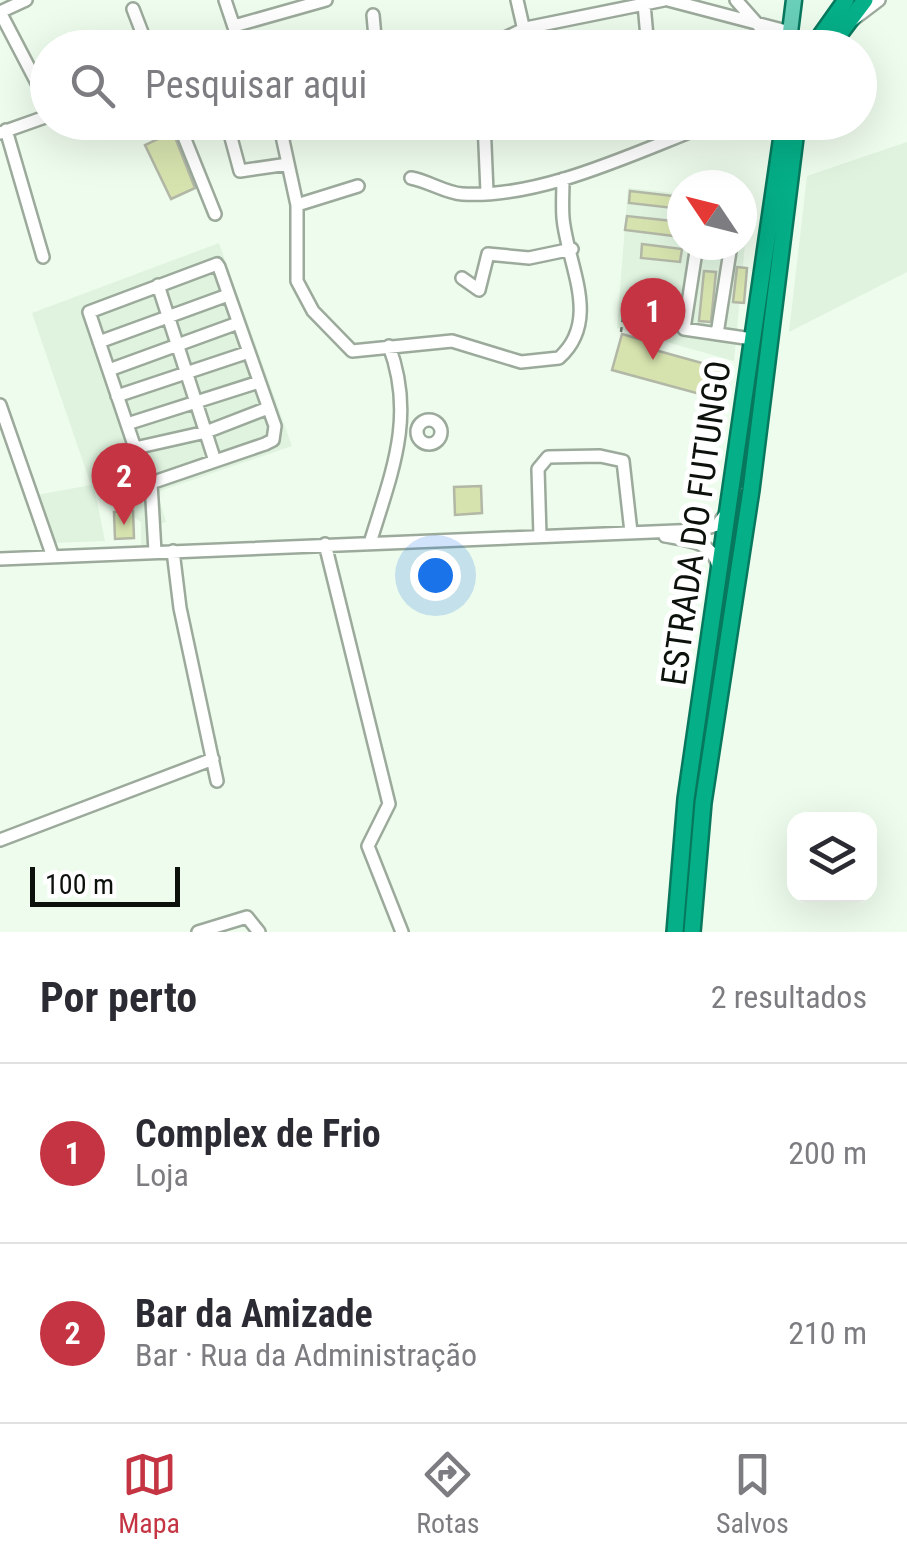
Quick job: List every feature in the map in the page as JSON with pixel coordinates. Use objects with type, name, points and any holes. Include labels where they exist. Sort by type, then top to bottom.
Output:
[{"type":"highway","points":[[825,30],[846,0]]},
{"type":"highway","points":[[842,30],[865,0]]},
{"type":"highway","name":"ESTRADA DO FUTUNGO","points":[[674,932],[686,799],[735,479],[780,140]]},
{"type":"highway","name":"ESTRADA DO FUTUNGO","points":[[692,932],[706,784],[751,490],[795,140]]},
{"type":"main road","points":[[790,30],[794,0]]},
{"type":"street","points":[[26,0],[0,12],[30,70]]},
{"type":"street","points":[[226,0],[235,30]]},
{"type":"street","points":[[234,26],[326,0]]},
{"type":"street","points":[[517,0],[526,28]]},
{"type":"street","points":[[522,30],[666,0],[767,30]]},
{"type":"street","points":[[736,0],[760,27]]},
{"type":"street","points":[[846,24],[878,0]]},
{"type":"street","points":[[644,4],[646,30]]},
{"type":"street","points":[[133,9],[141,30]]},
{"type":"street","points":[[373,15],[374,30]]},
{"type":"street","points":[[30,122],[3,131],[44,257]]},
{"type":"street","points":[[185,140],[215,214]]},
{"type":"street","points":[[232,140],[240,172],[288,164]]},
{"type":"street","points":[[282,140],[297,205],[294,262],[303,296],[352,351],[452,341],[521,362],[560,358],[577,336],[580,283],[563,218],[564,179]]},
{"type":"street","points":[[485,140],[487,192]]},
{"type":"street","points":[[411,178],[461,194],[487,192],[564,179],[667,140]]},
{"type":"street","points":[[297,205],[358,186]]},
{"type":"street","points":[[462,278],[480,290],[488,254],[529,258],[572,250]]},
{"type":"street","points":[[695,260],[684,329],[752,340]]},
{"type":"street","points":[[717,334],[729,260]]},
{"type":"street","points":[[154,552],[151,483],[273,440],[275,426],[214,264],[92,310],[89,317],[131,443],[139,450],[206,432],[268,408]]},
{"type":"street","points":[[158,285],[216,461]]},
{"type":"street","points":[[100,342],[228,295]]},
{"type":"street","points":[[108,370],[238,324]]},
{"type":"street","points":[[370,543],[401,428],[404,396],[388,346]]},
{"type":"street","points":[[117,396],[248,352]]},
{"type":"street","points":[[127,424],[259,382]]},
{"type":"street","points":[[0,405],[52,556]]},
{"type":"street","points":[[401,428],[418,430]]},
{"type":"street","points":[[540,536],[538,469],[548,456],[600,456],[623,461],[634,532]]},
{"type":"street","points":[[0,559],[700,530],[717,524],[727,511],[735,479]]},
{"type":"street","points":[[634,532],[690,540],[710,550],[718,564],[719,588]]},
{"type":"street","points":[[325,544],[389,804],[368,846],[402,932]]},
{"type":"street","points":[[173,550],[180,608],[217,781]]},
{"type":"street","points":[[0,840],[213,760]]},
{"type":"street","points":[[198,932],[248,917],[259,932]]},
{"type":"path","points":[[621,332],[624,309]]},
{"type":"shaded area","points":[[907,142],[907,272],[789,332],[807,176]]},
{"type":"shaded area","points":[[628,188],[667,192],[667,260],[743,260],[734,361],[617,328]]},
{"type":"shaded area","points":[[219,243],[292,446],[157,492],[166,522],[159,524],[163,550],[141,552],[141,522],[95,492],[105,541],[52,543],[37,495],[91,485],[32,313]]},
{"type":"building","points":[[156,140],[176,140],[195,188],[171,199],[145,145]]},
{"type":"building","points":[[630,191],[667,195],[667,207],[629,203]]},
{"type":"building","points":[[627,216],[667,220],[667,235],[625,230]]},
{"type":"building","points":[[642,244],[667,247],[667,260],[680,260],[680,262],[641,258]]},
{"type":"building","points":[[737,267],[747,268],[744,303],[733,302]]},
{"type":"building","points":[[704,271],[716,272],[711,322],[699,321]]},
{"type":"building","points":[[634,313],[673,318],[672,332],[632,327]]},
{"type":"building","points":[[622,334],[656,344],[655,350],[731,371],[722,400],[612,370]]},
{"type":"building","points":[[712,399],[721,402],[717,413],[708,410]]},
{"type":"building","points":[[481,486],[482,513],[455,515],[454,487]]},
{"type":"building","points":[[133,511],[134,538],[115,539],[114,512]]},
{"type":"place","name":"Complex de Frio","points":[[653,360]]},
{"type":"place","name":"Bar da Amizade","points":[[124,525]]}]
